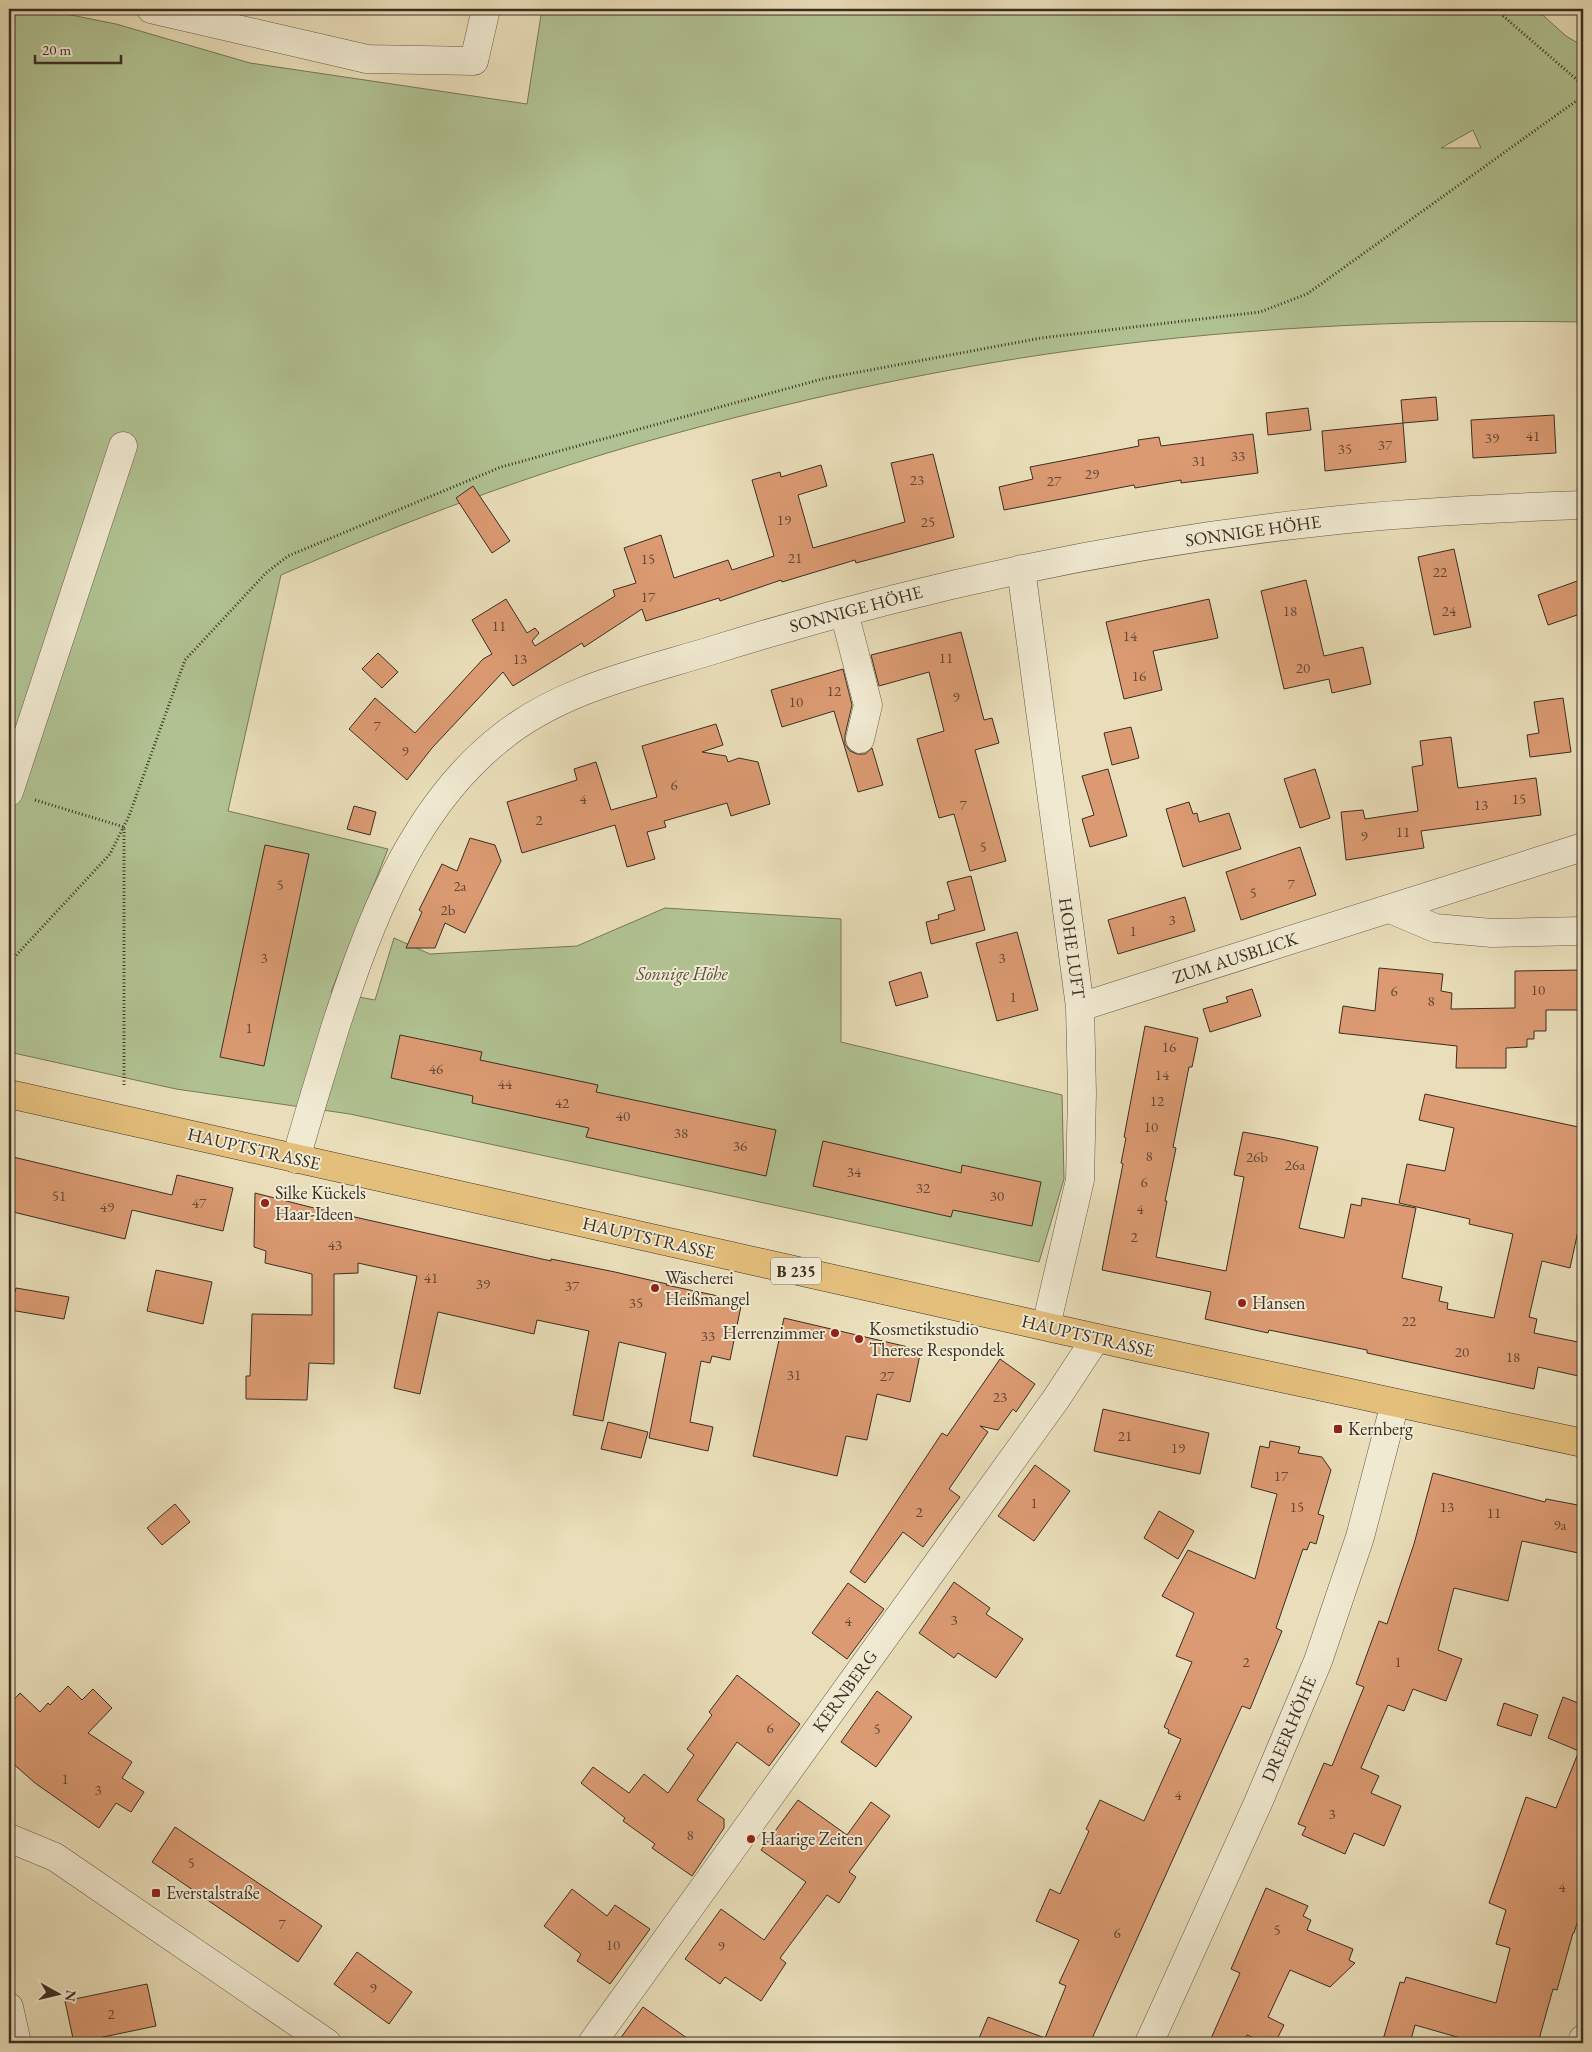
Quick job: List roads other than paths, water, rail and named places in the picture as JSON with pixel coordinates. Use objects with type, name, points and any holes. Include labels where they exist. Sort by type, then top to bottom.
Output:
[{"type":"main road","name":"HAUPTSTRASSE","points":[[9,1094],[1096,1338],[1583,1443]]},
{"type":"street","points":[[151,9],[367,59],[474,62],[486,9]]},
{"type":"street","points":[[18,795],[123,446]]},
{"type":"street","name":"SONNIGE HÖHE","points":[[296,1158],[312,1100],[368,934],[405,854],[432,811],[470,767],[497,740],[530,717],[570,696],[766,633],[926,590],[1020,569],[1134,547],[1318,522],[1452,510],[1583,505]]},
{"type":"street","name":"HOHE LUFT","points":[[1020,569],[1080,1007],[1082,1093],[1080,1180],[1046,1326]]},
{"type":"street","points":[[844,612],[868,705],[860,739]]},
{"type":"street","name":"ZUM AUSBLICK","points":[[1080,1007],[1583,847]]},
{"type":"street","points":[[1390,909],[1435,928],[1492,933],[1583,931]]},
{"type":"street","name":"KERNBERG","points":[[592,2043],[1050,1407],[1096,1338]]},
{"type":"street","name":"DREERHÖHE","points":[[1149,2043],[1258,1803],[1318,1661],[1360,1537],[1395,1403]]},
{"type":"street","points":[[9,1838],[56,1857],[327,2043]]},
{"type":"street","points":[[9,2007],[17,2043]]},
{"type":"street","points":[[1582,2043],[1583,2039]]},
{"type":"place","name":"Silke Kückels Haar-Ideen","points":[[265,1203]]},
{"type":"place","name":"Wäscherei Heißmangel","points":[[655,1288]]},
{"type":"place","name":"Hansen","points":[[1242,1303]]},
{"type":"place","name":"Herrenzimmer","points":[[835,1333]]},
{"type":"place","name":"Kosmetikstudio Therese Respondek","points":[[859,1339]]},
{"type":"place","name":"Kernberg","points":[[1338,1429]]},
{"type":"place","name":"Haarige Zeiten","points":[[751,1839]]},
{"type":"place","name":"Everstalstraße","points":[[156,1893]]},
{"type":"park label","name":"Sonnige Höhe","points":[[682,974]]}]
